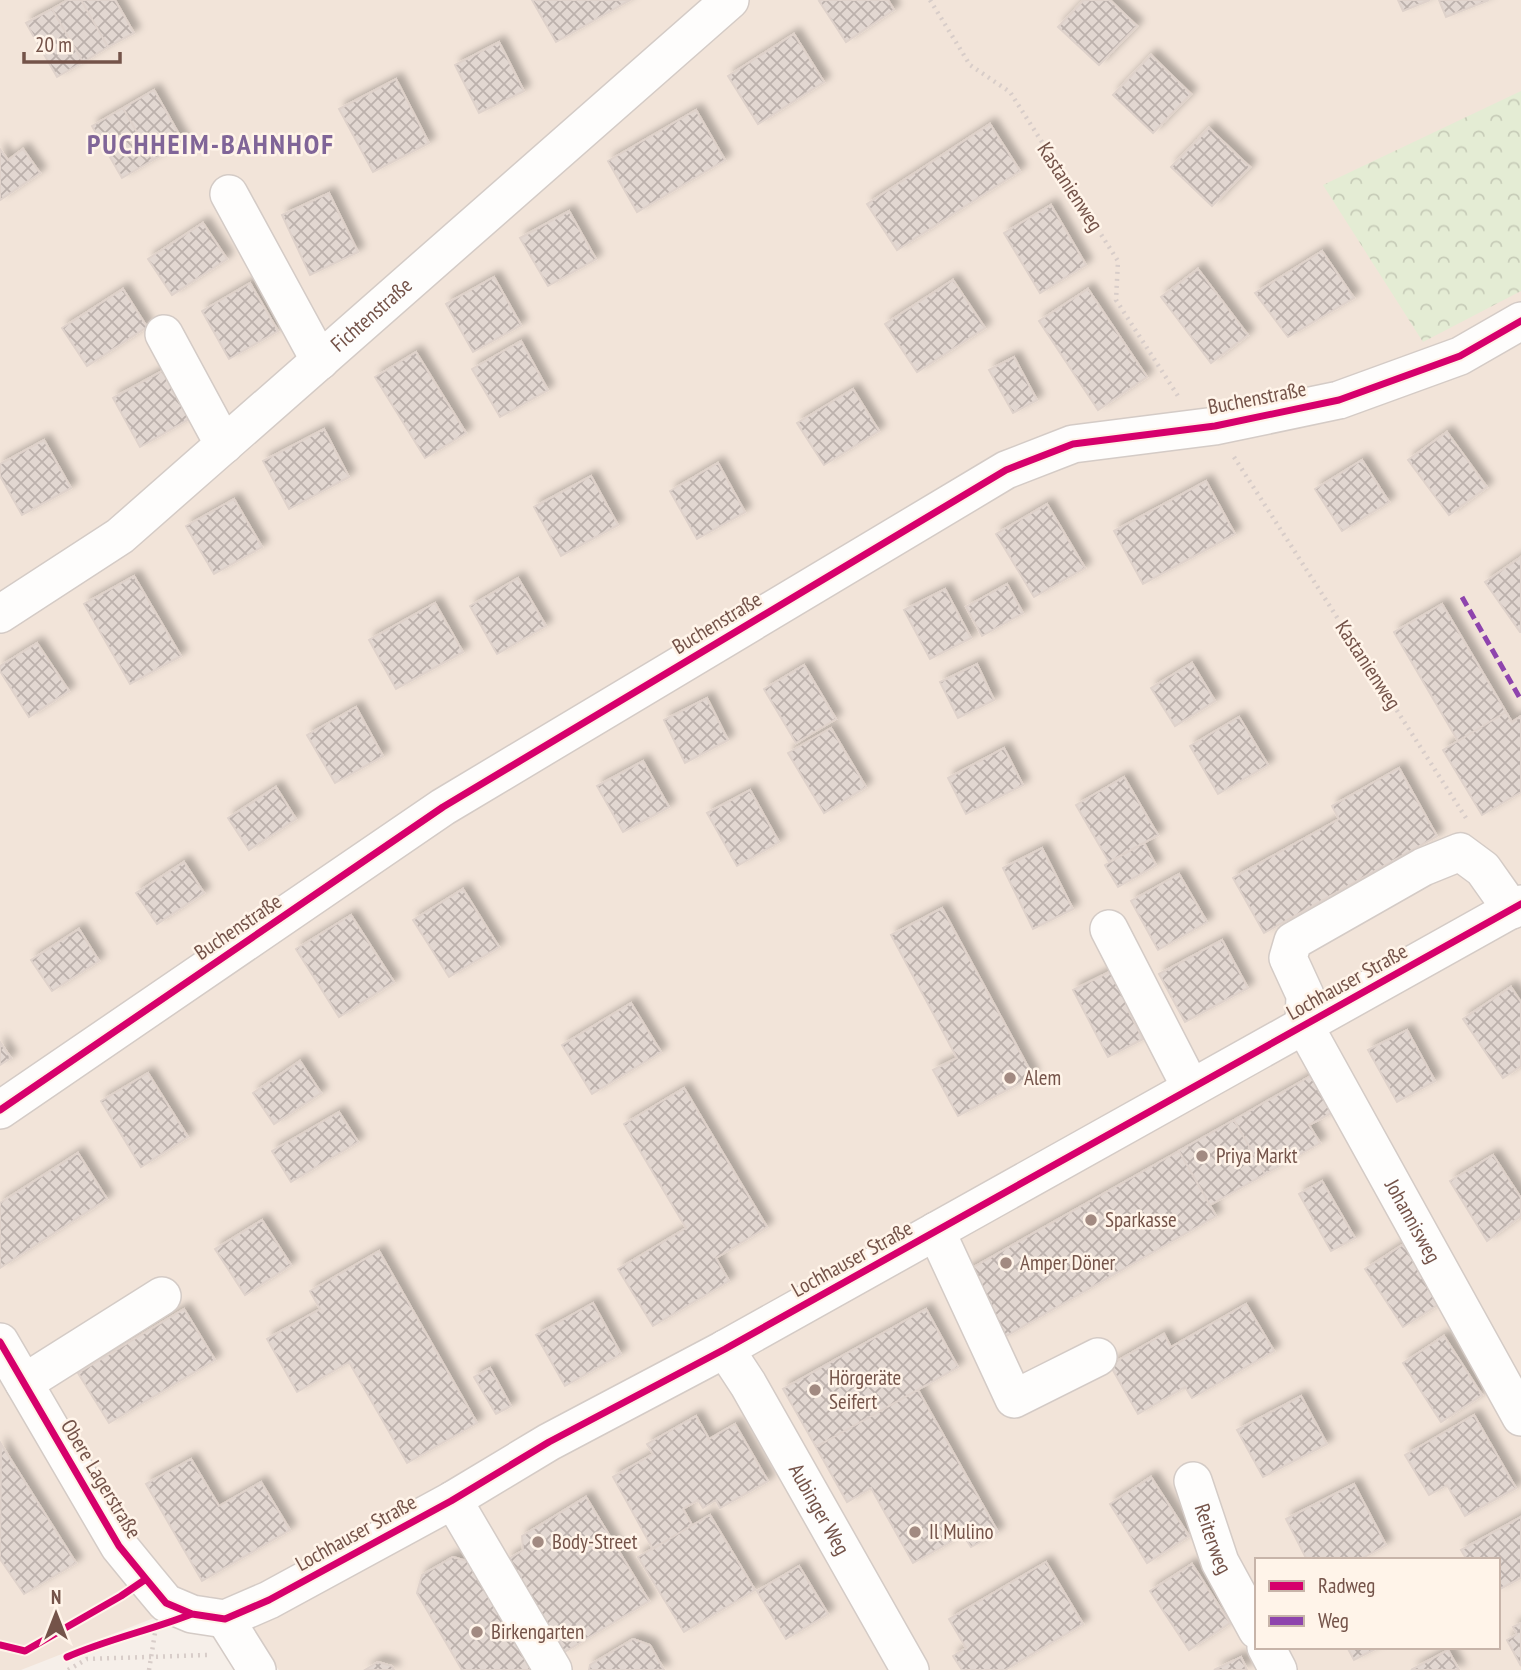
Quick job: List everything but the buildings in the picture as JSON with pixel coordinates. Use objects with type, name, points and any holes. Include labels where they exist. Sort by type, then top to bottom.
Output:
[{"type":"street","name":"Fichtenstraße","points":[[0,614],[120,536],[730,0]]},
{"type":"street","points":[[229,194],[320,361]]},
{"type":"street","name":"Buchenstraße","points":[[0,1110],[443,807],[1006,470],[1073,444],[1207,427],[1339,400],[1460,356],[1521,321]]},
{"type":"street","points":[[164,334],[224,445]]},
{"type":"street","points":[[1304,1025],[1305,995],[1288,958],[1293,941],[1423,867],[1460,852],[1483,869],[1516,907]]},
{"type":"street","name":"Lochhauser Straße","points":[[208,1617],[269,1600],[453,1500],[549,1442],[725,1349],[1516,907]]},
{"type":"street","points":[[1109,929],[1192,1088]]},
{"type":"street","name":"Johannisweg","points":[[1304,1025],[1521,1417]]},
{"type":"street","points":[[936,1231],[1014,1399],[1098,1357]]},
{"type":"street","points":[[15,1380],[162,1296]]},
{"type":"street","name":"Obere Lagerstraße","points":[[0,1342],[15,1380],[119,1546],[166,1603],[208,1617]]},
{"type":"street","name":"Aubinger Weg","points":[[725,1349],[748,1384],[909,1670]]},
{"type":"street","name":"Reiterweg","points":[[1193,1481],[1220,1562],[1255,1626]]},
{"type":"street","points":[[453,1500],[553,1670]]},
{"type":"street","points":[[208,1617],[224,1663]]},
{"type":"street","points":[[208,1617],[257,1670]]},
{"type":"street","points":[[1267,1649],[1278,1670]]},
{"type":"path","points":[[144,1631],[208,1617]]},
{"type":"path","points":[[149,1670],[150,1656]]},
{"type":"path","points":[[68,1670],[87,1659],[150,1656],[224,1663]]},
{"type":"shaded area","points":[[0,0],[1521,0],[1521,1670],[279,1670],[210,1596],[21,1670],[0,1670]]},
{"type":"green space","points":[[1521,91],[1521,291],[1423,342],[1323,185]]},
{"type":"marked path","points":[[1462,597],[1521,700]]},
{"type":"cycle path","points":[[0,1110],[443,807],[1006,470],[1073,444],[1215,426],[1339,400],[1460,356],[1521,321]]},
{"type":"cycle path","points":[[0,1342],[119,1546],[166,1603],[192,1614],[225,1619],[269,1600],[451,1501],[549,1442],[725,1349],[1521,904]]},
{"type":"cycle path","points":[[0,1645],[25,1651],[146,1579]]},
{"type":"cycle path","points":[[67,1657],[192,1614]]},
{"type":"place","name":"Alem","points":[[1010,1078]]},
{"type":"place","name":"Priya Markt","points":[[1202,1156]]},
{"type":"place","name":"Sparkasse","points":[[1091,1220]]},
{"type":"place","name":"Amper Döner","points":[[1006,1263]]},
{"type":"place","name":"Hörgeräte Seifert","points":[[815,1390]]},
{"type":"place","name":"Il Mulino","points":[[915,1532]]},
{"type":"place","name":"Body-Street","points":[[538,1542]]},
{"type":"place","name":"Birkengarten","points":[[477,1632]]},
{"type":"district","name":"PUCHHEIM-BAHNHOF","points":[[211,144]]}]
